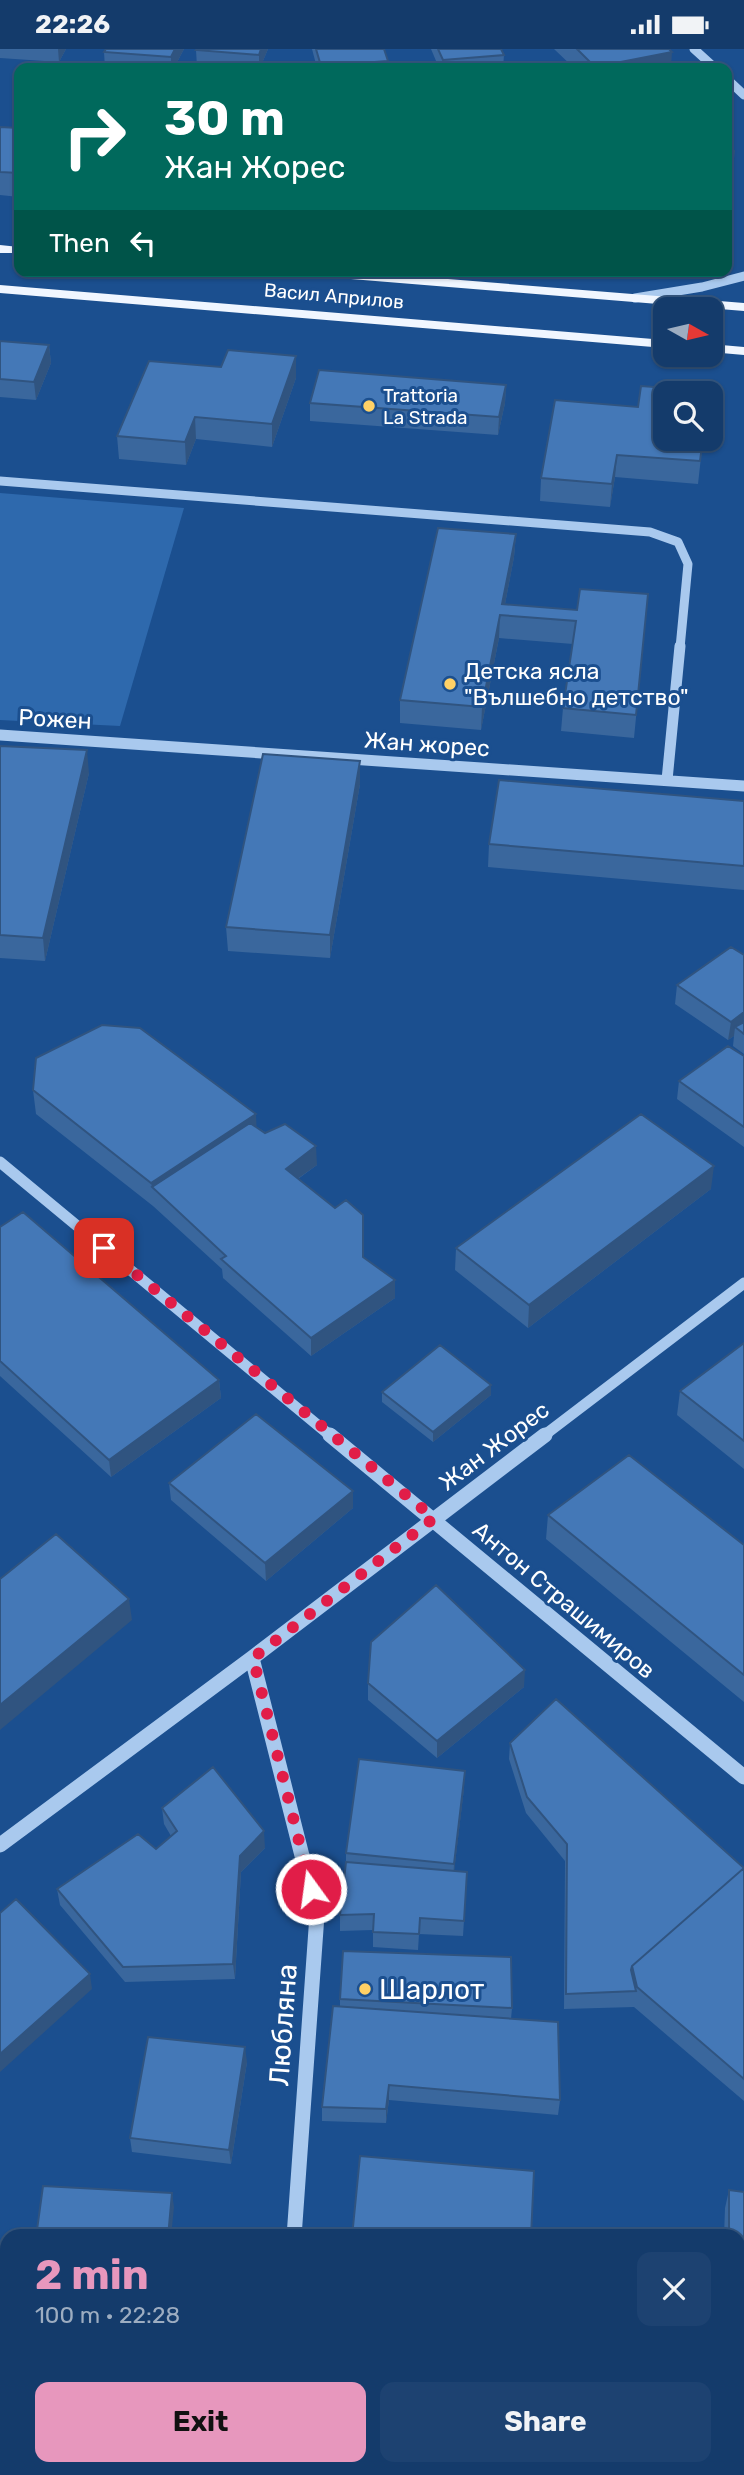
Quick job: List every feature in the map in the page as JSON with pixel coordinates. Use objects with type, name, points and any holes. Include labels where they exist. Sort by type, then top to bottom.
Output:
[{"type":"main road","name":"Васил Априлов","points":[[376,277],[744,307]]},
{"type":"main road","name":"Васил Априлов","points":[[0,289],[653,343]]},
{"type":"main road","points":[[723,349],[744,351]]},
{"type":"street","points":[[694,49],[709,63]]},
{"type":"street","points":[[633,298],[702,287],[744,276]]},
{"type":"street","points":[[0,481],[650,532],[678,542],[688,563],[667,780]]},
{"type":"street","name":"Рожен","points":[[0,735],[107,741]]},
{"type":"street","name":"Жан жорес","points":[[107,741],[744,786]]},
{"type":"street","name":"Антон Страшимиров","points":[[0,1162],[744,1776]]},
{"type":"street","name":"Жан Жорес","points":[[0,1845],[253,1658],[744,1283]]},
{"type":"street","name":"Любляна","points":[[253,1658],[317,1915],[295,2229]]},
{"type":"shaded area","points":[[0,493],[184,508],[120,726],[0,720]]},
{"type":"building","points":[[106,49],[175,49],[171,57],[104,52]]},
{"type":"building","points":[[197,49],[261,49],[259,55]]},
{"type":"building","points":[[316,49],[384,49],[388,61],[361,63],[320,63]]},
{"type":"building","points":[[438,49],[501,49],[504,55],[443,60]]},
{"type":"building","points":[[577,49],[669,49],[672,52],[616,63],[591,63]]},
{"type":"building","points":[[0,127],[14,128],[14,173],[0,172]]},
{"type":"building","points":[[0,341],[49,345],[34,382],[0,379]]},
{"type":"building","points":[[228,350],[296,356],[272,424],[195,417],[185,442],[117,436],[149,361],[221,367]]},
{"type":"building","points":[[319,370],[506,385],[499,417],[310,403]]},
{"type":"building","points":[[641,386],[653,387],[653,451],[701,451],[700,461],[617,455],[612,484],[541,478],[555,400],[638,407]]},
{"type":"building","name":"Детска ясла \"Вълшебно детство\"","points":[[438,528],[516,534],[502,604],[577,610],[580,589],[648,594],[636,715],[563,708],[576,621],[500,615],[482,707],[400,700]]},
{"type":"building","points":[[0,746],[87,750],[43,938],[0,935]]},
{"type":"building","points":[[263,754],[360,761],[330,935],[226,927]]},
{"type":"building","points":[[499,780],[744,801],[744,866],[489,844]]},
{"type":"building","points":[[731,947],[744,955],[744,1012],[731,1022],[677,985]]},
{"type":"building","points":[[744,1022],[744,1034],[735,1027]]},
{"type":"building","points":[[102,1025],[140,1028],[256,1114],[151,1183],[33,1090],[36,1058]]},
{"type":"building","points":[[728,1046],[744,1056],[744,1127],[679,1081]]},
{"type":"building","points":[[641,1114],[714,1166],[529,1305],[456,1248]]},
{"type":"building","points":[[250,1123],[265,1133],[285,1124],[316,1146],[286,1169],[335,1208],[346,1200],[363,1215],[363,1257],[395,1280],[311,1338],[221,1259],[226,1256],[152,1187]]},
{"type":"building","points":[[23,1212],[219,1380],[109,1460],[0,1361],[0,1227]]},
{"type":"building","points":[[744,1343],[744,1441],[680,1391]]},
{"type":"building","points":[[440,1345],[491,1385],[433,1432],[382,1392]]},
{"type":"building","points":[[256,1414],[353,1491],[265,1563],[169,1483]]},
{"type":"building","points":[[629,1455],[744,1545],[744,1675],[548,1515]]},
{"type":"building","points":[[56,1534],[129,1599],[0,1705],[0,1579]]},
{"type":"building","points":[[436,1585],[525,1670],[437,1741],[368,1683],[371,1642]]},
{"type":"building","points":[[556,1699],[744,1868],[632,1966],[636,1991],[566,1994],[567,1844],[527,1797],[510,1743]]},
{"type":"building","points":[[359,1759],[465,1771],[454,1864],[346,1853]]},
{"type":"building","points":[[213,1767],[264,1831],[240,1856],[233,1964],[123,1967],[57,1889],[138,1834],[156,1849],[177,1831],[162,1808]]},
{"type":"building","points":[[346,1862],[467,1872],[464,1921],[420,1918],[419,1934],[373,1932],[374,1914],[340,1915]]},
{"type":"building","points":[[744,1868],[744,2079],[637,1987],[632,1966]]},
{"type":"building","points":[[16,1899],[90,1974],[0,2054],[0,1913]]},
{"type":"building","points":[[343,1951],[511,1957],[512,2008],[340,1999]]},
{"type":"building","points":[[333,2006],[558,2022],[560,2100],[389,2085],[386,2109],[322,2107]]},
{"type":"building","points":[[148,2037],[245,2047],[229,2150],[130,2138]]},
{"type":"building","points":[[360,2156],[534,2171],[531,2229],[353,2229]]},
{"type":"building","points":[[43,2186],[172,2193],[169,2229],[37,2229]]},
{"type":"building","points":[[729,2190],[744,2192],[744,2229],[729,2229]]},
{"type":"place","name":"Trattoria La Strada","points":[[369,406]]},
{"type":"place","name":"Детска ясла \"Вълшебно детство\"","points":[[450,684]]},
{"type":"place","name":"Шарлот","points":[[365,1989]]},
{"type":"route","points":[[104,1248],[434,1518],[253,1658],[311,1889]]}]
